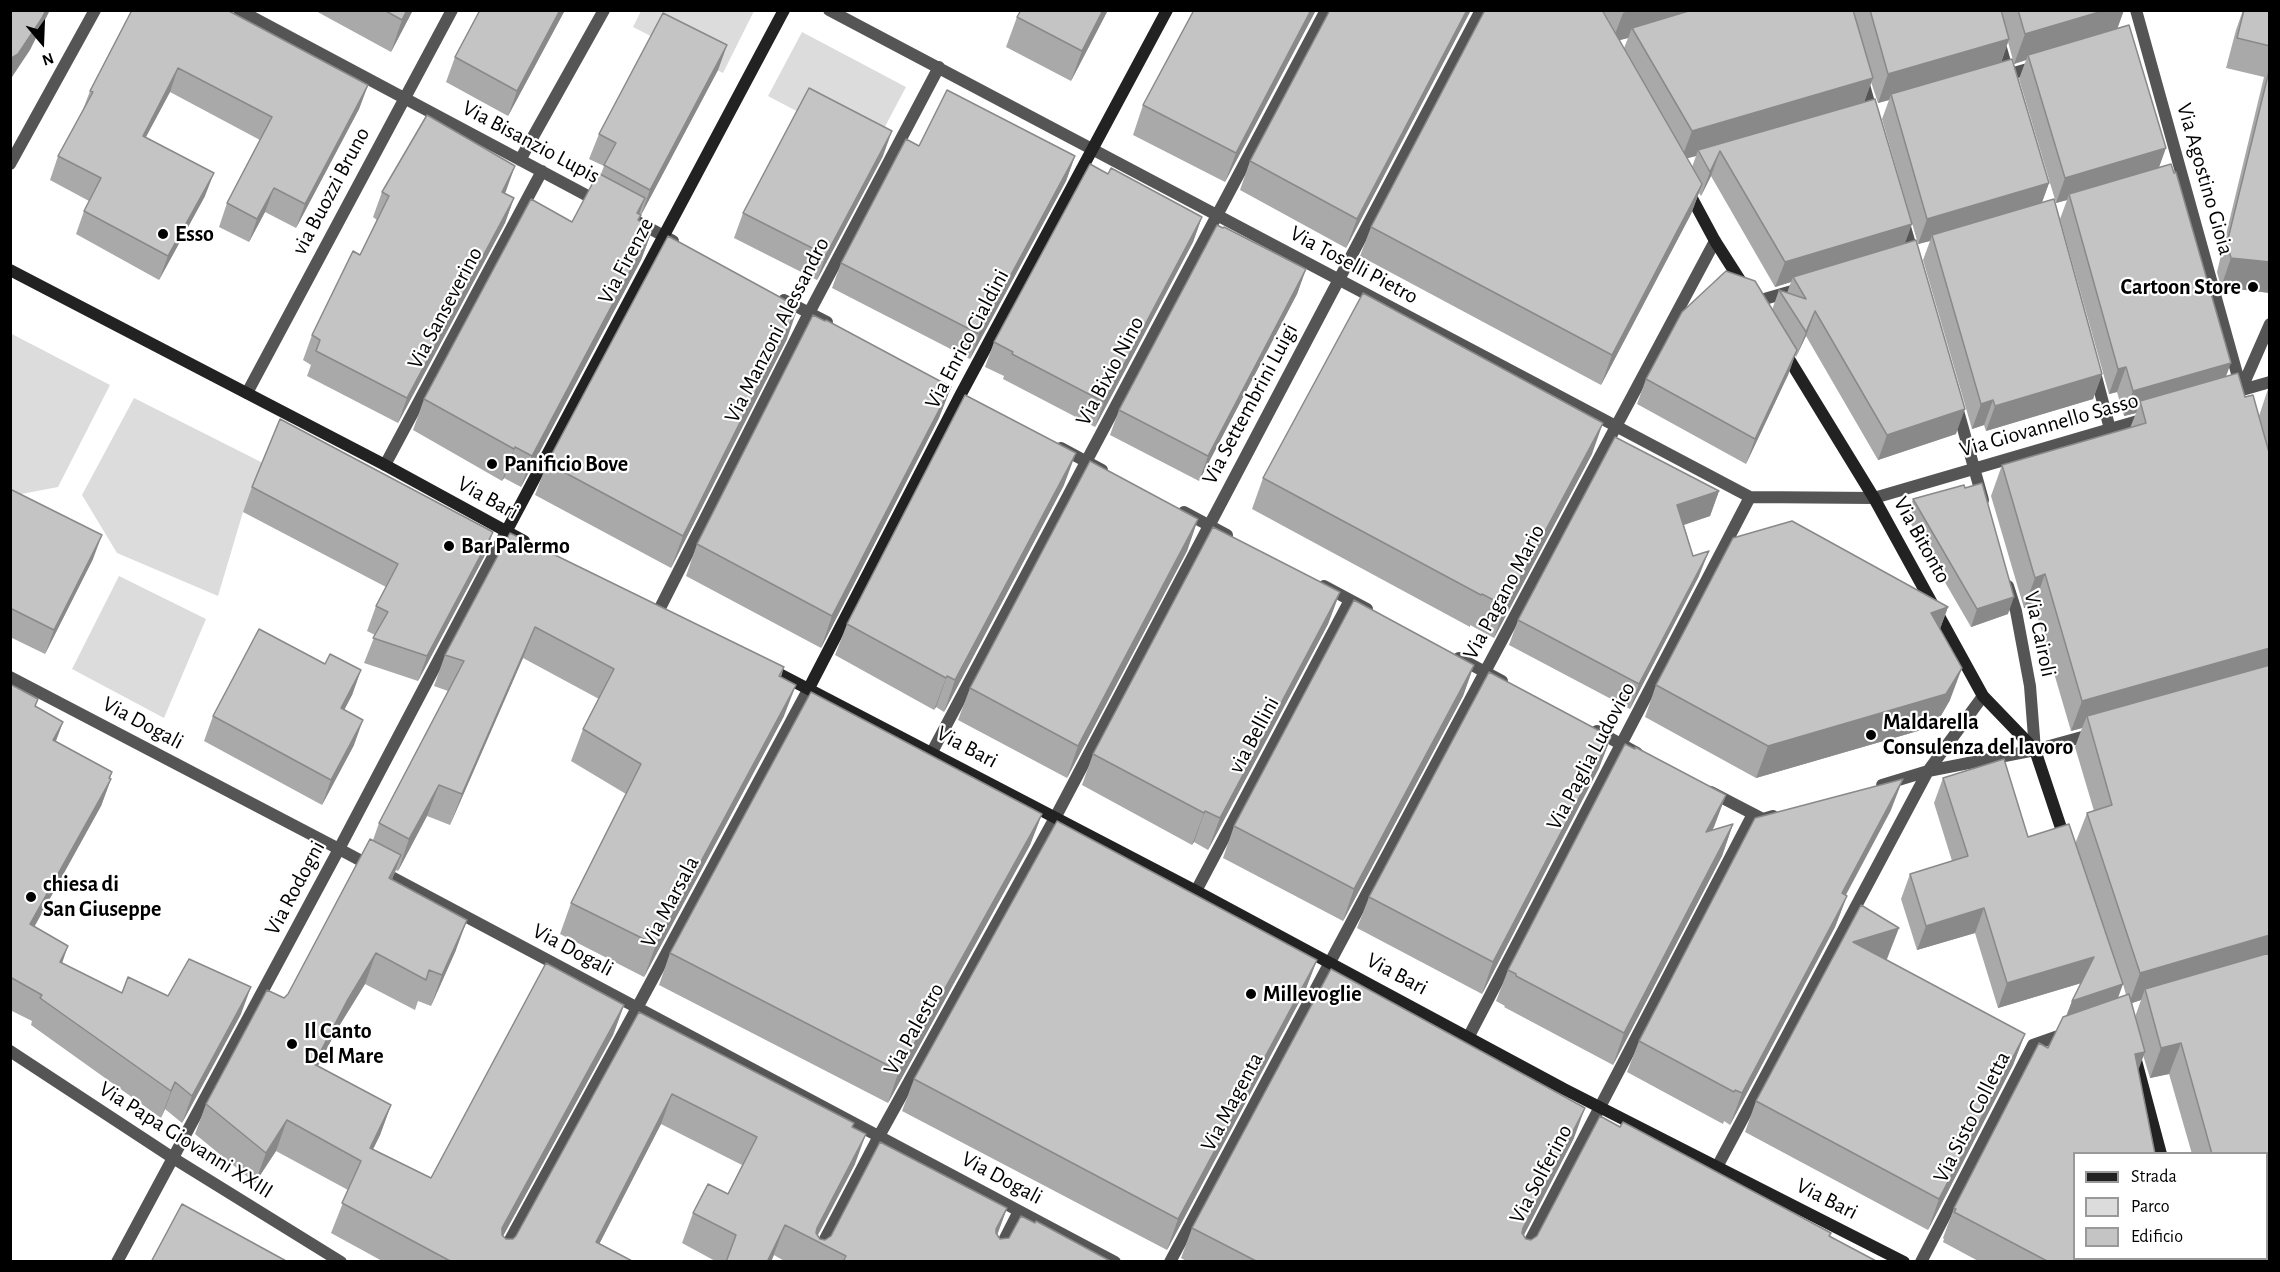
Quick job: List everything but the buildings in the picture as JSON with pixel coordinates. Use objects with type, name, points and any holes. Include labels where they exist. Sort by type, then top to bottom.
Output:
[{"type":"main road","name":"Via Firenze","points":[[506,532],[784,10]]},
{"type":"main road","name":"Via Enrico Cialdini","points":[[809,688],[961,394],[1167,10]]},
{"type":"main road","points":[[1682,180],[1715,241],[1757,307]]},
{"type":"main road","name":"Via Bari","points":[[10,270],[386,465],[536,547]]},
{"type":"main road","name":"Via Bitonto","points":[[1778,342],[1874,498],[1983,696],[2035,750],[2068,849]]},
{"type":"main road","name":"Via Bari","points":[[758,664],[932,752],[1601,1107],[1904,1262]]},
{"type":"main road","points":[[2130,1036],[2160,1152]]},
{"type":"street","points":[[10,164],[95,10]]},
{"type":"street","name":"Via Bisanzio Lupis","points":[[240,10],[684,247]]},
{"type":"street","name":"via Buozzi Bruno","points":[[247,393],[452,10]]},
{"type":"street","points":[[520,160],[604,10]]},
{"type":"street","name":"Via Toselli Pietro","points":[[829,10],[1216,217],[1750,496],[1874,498]]},
{"type":"street","name":"Via Bixio Nino","points":[[932,752],[1326,10]]},
{"type":"street","name":"Via Settembrini Luigi","points":[[1055,818],[1481,10]]},
{"type":"street","points":[[1990,10],[2010,80]]},
{"type":"street","name":"Via Agostino Gioia","points":[[2136,10],[2138,37],[2176,176],[2243,395]]},
{"type":"street","points":[[1986,81],[2010,80],[2054,61]]},
{"type":"street","name":"Via Manzoni Alessandro","points":[[657,614],[809,313],[939,67]]},
{"type":"street","points":[[1859,68],[1873,117]]},
{"type":"street","name":"Via Sanseverino","points":[[386,465],[542,171]]},
{"type":"street","points":[[1900,211],[1913,257]]},
{"type":"street","name":"Via Pagano Mario","points":[[1330,962],[1715,241]]},
{"type":"street","points":[[1757,307],[1799,289]]},
{"type":"street","points":[[778,296],[839,329]]},
{"type":"street","points":[[2243,395],[2270,324]]},
{"type":"street","points":[[2091,361],[2110,429]]},
{"type":"street","points":[[2212,398],[2243,395],[2270,382]]},
{"type":"street","points":[[1952,390],[1987,512]]},
{"type":"street","name":"Via Giovannello Sasso","points":[[1874,498],[2155,415]]},
{"type":"street","points":[[1054,444],[1116,477]]},
{"type":"street","name":"Via Paglia Ludovico","points":[[1469,1036],[1750,496]]},
{"type":"street","points":[[1168,504],[1240,542]]},
{"type":"street","name":"Via Rodogni","points":[[117,1262],[506,532]]},
{"type":"street","name":"Via Cairoli","points":[[2006,578],[2016,611],[2030,686],[2035,750]]},
{"type":"street","points":[[1310,579],[1381,616]]},
{"type":"street","name":"via Bellini","points":[[1196,891],[1350,600]]},
{"type":"street","points":[[1444,650],[1517,688]]},
{"type":"street","name":"Via Dogali","points":[[10,677],[339,849],[1114,1262]]},
{"type":"street","name":"Via Marsala","points":[[498,1262],[809,688]]},
{"type":"street","points":[[1718,1167],[1928,771],[1983,696]]},
{"type":"street","points":[[1590,727],[1652,760]]},
{"type":"street","points":[[1873,787],[1928,771],[2035,750],[2102,731]]},
{"type":"street","points":[[1702,787],[1763,819],[1785,813]]},
{"type":"street","name":"Via Solferino","points":[[1519,1262],[1753,814]]},
{"type":"street","name":"Via Palestro","points":[[813,1262],[879,1136],[1055,818]]},
{"type":"street","name":"Via Magenta","points":[[1170,1262],[1330,962]]},
{"type":"street","name":"Via Sisto Colletta","points":[[1921,1262],[2032,1045],[2083,1028]]},
{"type":"street","name":"Via Papa Giovanni XXIII","points":[[10,1051],[173,1158],[341,1262]]},
{"type":"street","points":[[993,1262],[1019,1210]]},
{"type":"green space","points":[[641,11],[754,11],[723,73],[633,27]]},
{"type":"green space","points":[[802,32],[906,87],[872,151],[768,96]]},
{"type":"green space","points":[[10,333],[110,385],[58,487],[11,496]]},
{"type":"green space","points":[[134,398],[263,463],[243,512],[218,596],[117,553],[82,495]]},
{"type":"green space","points":[[119,576],[206,619],[164,718],[72,669]]},
{"type":"place","name":"Esso","points":[[163,234]]},
{"type":"place","name":"Cartoon Store","points":[[2253,287]]},
{"type":"place","name":"Panificio Bove","points":[[492,464]]},
{"type":"place","name":"Bar Palermo","points":[[449,546]]},
{"type":"place","name":"Maldarella Consulenza del lavoro","points":[[1871,735]]},
{"type":"place","name":"chiesa di San Giuseppe","points":[[31,897]]},
{"type":"place","name":"Millevoglie","points":[[1251,994]]},
{"type":"place","name":"Il Canto Del Mare","points":[[292,1044]]}]
